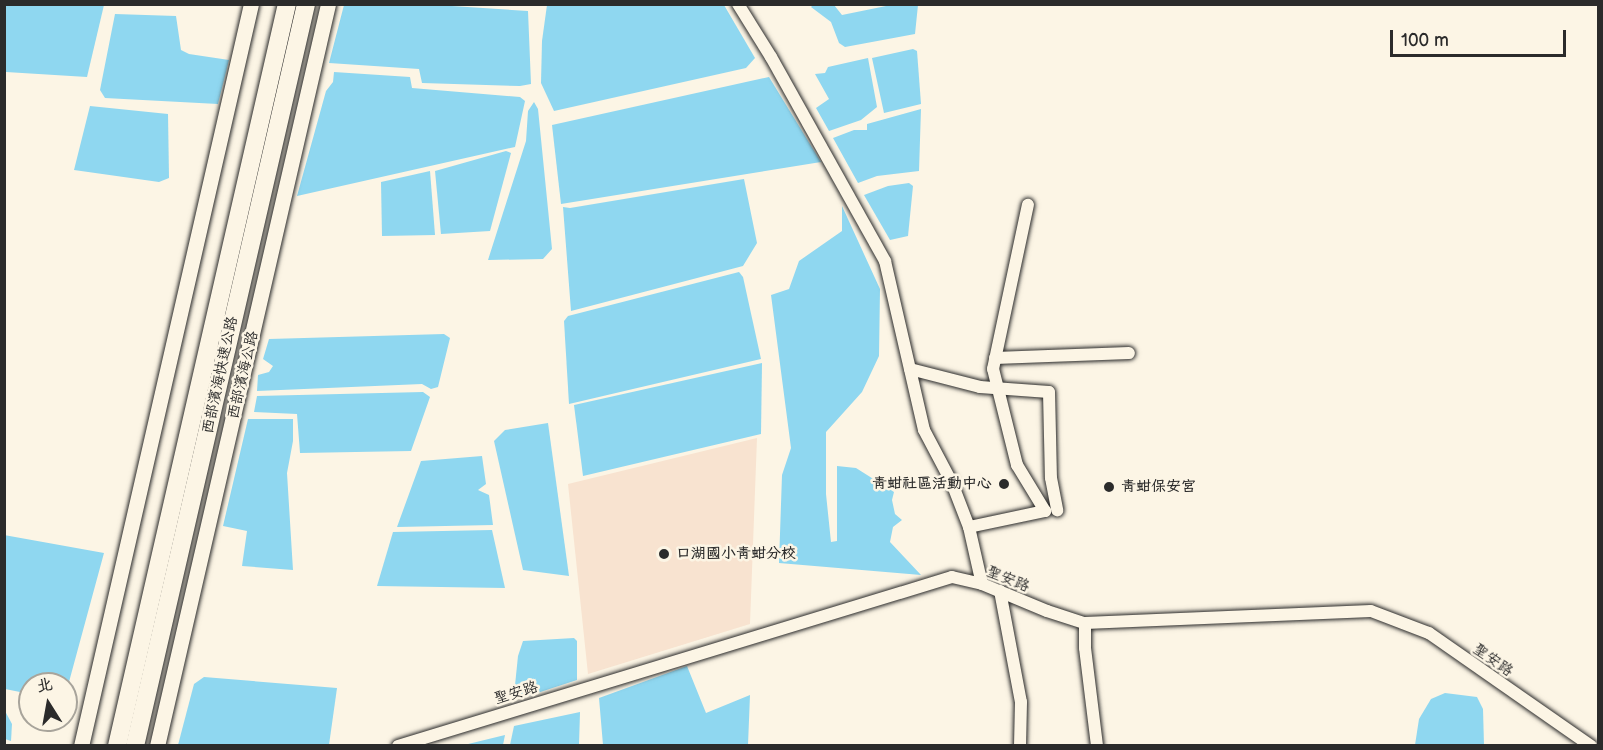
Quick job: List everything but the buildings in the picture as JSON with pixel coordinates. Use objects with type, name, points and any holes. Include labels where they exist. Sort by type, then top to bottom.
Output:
[{"type":"highway","name":"西部濱海快速公路","points":[[117,746],[287,4]]},
{"type":"highway","name":"西部濱海快速公路","points":[[135,746],[306,4]]},
{"type":"main road","points":[[81,746],[251,4]]},
{"type":"main road","name":"西部濱海公路","points":[[157,746],[328,4]]},
{"type":"street","points":[[738,4],[771,57],[885,261],[924,430],[952,483],[969,527],[982,584]]},
{"type":"street","points":[[969,527],[1045,511],[1017,465],[993,369],[1028,205]]},
{"type":"street","points":[[995,358],[1129,353]]},
{"type":"street","points":[[910,369],[998,390],[1049,392],[1051,478],[1057,510]]},
{"type":"street","name":"聖安路","points":[[398,746],[951,577],[982,584],[1085,623],[1371,611],[1429,633],[1591,746]]},
{"type":"street","points":[[999,591],[1021,702],[1020,746]]},
{"type":"street","points":[[1085,623],[1085,648],[1097,746]]},
{"type":"shaded area","name":"口湖國小青蚶分校","points":[[757,438],[750,624],[588,674],[568,484]]},
{"type":"water","points":[[5,4],[104,5],[87,77],[6,72]]},
{"type":"water","points":[[421,4],[528,11],[531,84],[520,86],[422,83],[419,69],[329,63],[344,5]]},
{"type":"water","points":[[547,5],[724,5],[755,58],[746,68],[554,111],[541,83],[542,41]]},
{"type":"water","points":[[813,5],[834,5],[842,15],[891,5],[918,5],[915,34],[845,47],[839,43],[831,22],[811,7]]},
{"type":"water","points":[[115,14],[176,16],[181,50],[189,54],[229,60],[218,104],[105,98],[100,90]]},
{"type":"water","points":[[913,49],[917,51],[921,104],[884,113],[872,58]]},
{"type":"water","points":[[868,58],[877,107],[861,120],[829,131],[816,108],[829,99],[815,74],[825,73],[828,67]]},
{"type":"water","points":[[334,72],[410,77],[412,88],[520,97],[525,101],[515,147],[297,196],[326,91],[333,82]]},
{"type":"water","points":[[769,77],[821,162],[561,204],[552,125]]},
{"type":"water","points":[[534,102],[538,109],[552,249],[543,259],[488,260],[526,141],[528,111]]},
{"type":"water","points":[[90,106],[168,114],[169,178],[159,182],[74,170]]},
{"type":"water","points":[[921,109],[919,171],[877,176],[858,183],[833,138],[854,130],[867,130],[867,124]]},
{"type":"water","points":[[506,151],[511,153],[490,231],[441,234],[435,171]]},
{"type":"water","points":[[430,171],[435,235],[382,236],[381,182]]},
{"type":"water","points":[[744,179],[757,243],[743,266],[571,311],[563,207],[570,208]]},
{"type":"water","points":[[909,183],[913,186],[908,236],[890,240],[864,195],[888,186]]},
{"type":"water","points":[[842,206],[880,289],[879,356],[862,392],[826,432],[826,494],[831,542],[837,541],[837,466],[856,468],[894,492],[892,500],[895,514],[902,520],[893,527],[890,542],[921,575],[779,563],[782,475],[791,448],[771,295],[789,289],[799,261],[842,231]]},
{"type":"water","points":[[739,272],[743,277],[761,359],[569,404],[564,321],[568,316]]},
{"type":"water","points":[[444,334],[450,338],[438,387],[431,389],[422,384],[257,391],[258,375],[269,372],[273,366],[263,359],[269,339]]},
{"type":"water","points":[[762,363],[761,434],[583,476],[574,405]]},
{"type":"water","points":[[423,392],[430,397],[411,451],[300,453],[297,414],[254,412],[257,396]]},
{"type":"water","points":[[248,419],[293,419],[293,441],[287,473],[293,570],[242,566],[247,531],[223,526]]},
{"type":"water","points":[[548,423],[569,576],[523,570],[494,441],[505,430]]},
{"type":"water","points":[[482,456],[486,484],[478,490],[489,495],[493,525],[397,527],[421,461]]},
{"type":"water","points":[[492,530],[505,588],[377,586],[393,532]]},
{"type":"water","points":[[4,535],[104,553],[72,672],[18,672],[18,692],[5,689]]},
{"type":"water","points":[[574,638],[577,641],[577,680],[519,699],[514,695],[518,656],[523,641]]},
{"type":"water","points":[[687,666],[706,713],[750,695],[748,745],[603,745],[599,698]]},
{"type":"water","points":[[204,677],[337,688],[329,745],[178,745],[194,684]]},
{"type":"water","points":[[1445,693],[1477,697],[1483,709],[1484,745],[1415,745],[1419,719],[1431,699]]},
{"type":"water","points":[[5,711],[12,724],[11,741],[5,739]]},
{"type":"water","points":[[580,712],[579,745],[510,745],[514,726]]},
{"type":"water","points":[[505,735],[503,745],[464,745]]},
{"type":"place","name":"青蚶社區活動中心","points":[[1004,484]]},
{"type":"place","name":"青蚶保安宮","points":[[1109,487]]},
{"type":"place","name":"口湖國小青蚶分校","points":[[664,554]]}]
